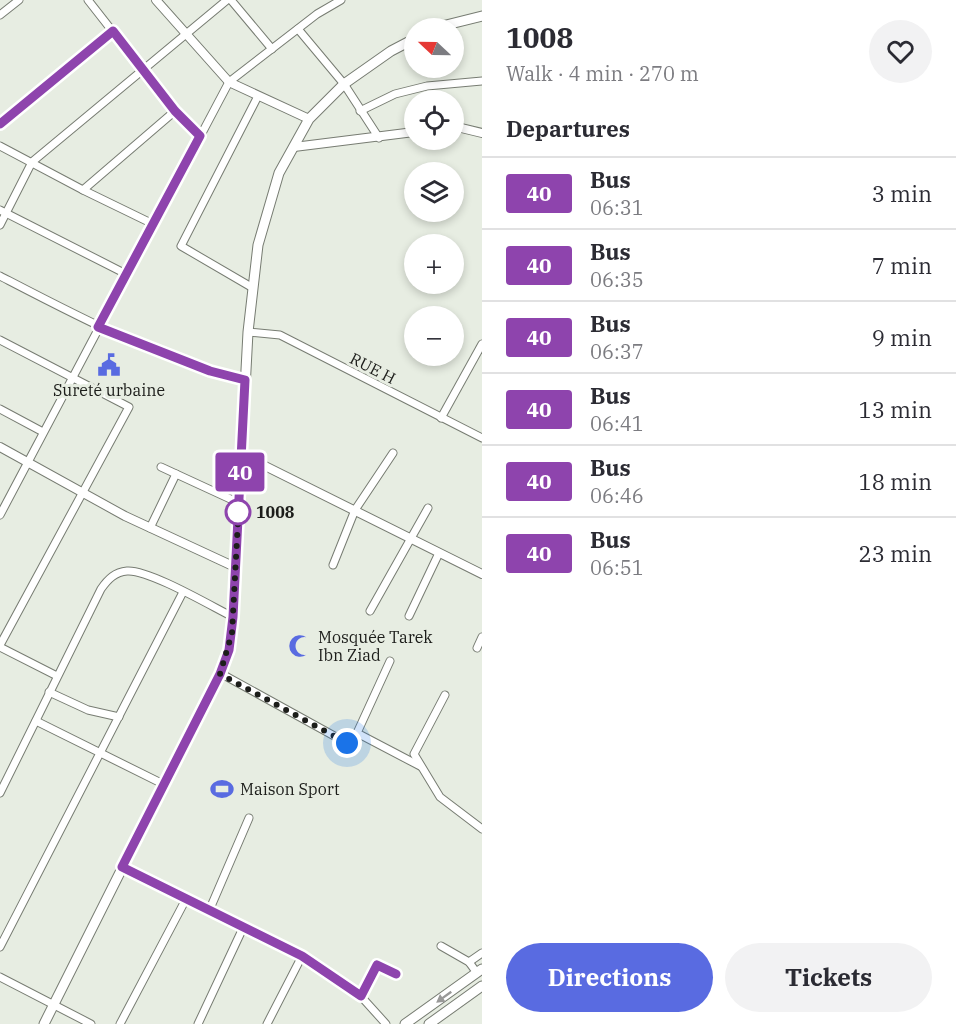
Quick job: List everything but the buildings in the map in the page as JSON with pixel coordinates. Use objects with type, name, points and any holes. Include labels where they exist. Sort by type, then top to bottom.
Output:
[{"type":"main road","points":[[464,21],[482,16]]},
{"type":"main road","points":[[44,1024],[220,674],[229,650],[233,617],[248,332],[258,245],[279,173],[309,120],[344,84],[390,51],[404,44]]},
{"type":"main road","points":[[405,1024],[480,971]]},
{"type":"main road","points":[[436,1022],[482,986]]},
{"type":"street","points":[[88,0],[175,111],[200,136]]},
{"type":"street","points":[[156,0],[229,82],[309,120]]},
{"type":"street","points":[[0,225],[3,212],[32,162],[229,0],[272,49]]},
{"type":"street","points":[[0,515],[71,376],[229,82],[298,29],[341,0]]},
{"type":"street","points":[[0,15],[17,1]]},
{"type":"street","points":[[298,29],[344,84],[379,138]]},
{"type":"street","points":[[0,124],[113,31]]},
{"type":"street","points":[[360,111],[395,94],[426,86],[482,81]]},
{"type":"street","points":[[253,288],[181,246],[258,96]]},
{"type":"street","points":[[83,190],[175,111]]},
{"type":"street","points":[[464,129],[482,133]]},
{"type":"street","points":[[294,147],[404,134]]},
{"type":"street","points":[[0,146],[153,224]]},
{"type":"street","points":[[3,212],[126,274]]},
{"type":"street","points":[[0,276],[98,327],[210,371],[245,380]]},
{"type":"street","name":"RUE H","points":[[248,332],[280,335],[482,438]]},
{"type":"street","points":[[0,340],[129,407],[0,646],[57,676]]},
{"type":"street","points":[[441,418],[482,344]]},
{"type":"street","points":[[0,409],[44,432]]},
{"type":"street","points":[[0,447],[150,528],[235,567]]},
{"type":"street","points":[[333,565],[355,510],[393,453]]},
{"type":"street","points":[[241,454],[482,574]]},
{"type":"street","points":[[161,467],[239,502]]},
{"type":"street","points":[[150,528],[176,474]]},
{"type":"street","points":[[370,611],[428,508]]},
{"type":"street","points":[[409,616],[439,553]]},
{"type":"street","points":[[0,793],[101,589],[113,575],[124,571],[138,571],[233,617]]},
{"type":"street","points":[[0,947],[183,592]]},
{"type":"street","points":[[477,648],[482,637]]},
{"type":"street","points":[[220,674],[347,743],[351,743],[390,661]]},
{"type":"street","points":[[49,692],[88,710],[119,717]]},
{"type":"street","points":[[445,695],[414,754],[441,797],[482,829]]},
{"type":"street","points":[[36,721],[163,784]]},
{"type":"street","points":[[357,733],[420,766]]},
{"type":"street","points":[[209,911],[249,818]]},
{"type":"street","points":[[122,867],[302,956],[361,996],[386,1024]]},
{"type":"street","points":[[120,1024],[186,899]]},
{"type":"street","points":[[198,1024],[243,927]]},
{"type":"street","points":[[441,946],[480,971]]},
{"type":"street","points":[[469,962],[482,953]]},
{"type":"street","points":[[267,1024],[302,956]]},
{"type":"street","points":[[361,996],[377,965],[396,974]]},
{"type":"street","points":[[0,978],[91,1024]]},
{"type":"bus line","name":"40","points":[[0,124],[113,31],[175,111],[200,136],[98,327],[210,371],[245,380],[233,617],[229,650],[220,674],[122,867],[302,956],[361,996],[377,965],[396,974]]},
{"type":"place","name":"Sureté urbaine","points":[[109,365]]},
{"type":"place","name":"1008","points":[[238,512]]},
{"type":"place","name":"Mosquée Tarek Ibn Ziad","points":[[300,646]]},
{"type":"place","name":"Maison Sport","points":[[222,789]]},
{"type":"route","points":[[238,512],[239,502],[232,633],[229,650],[220,674],[347,743]]}]
